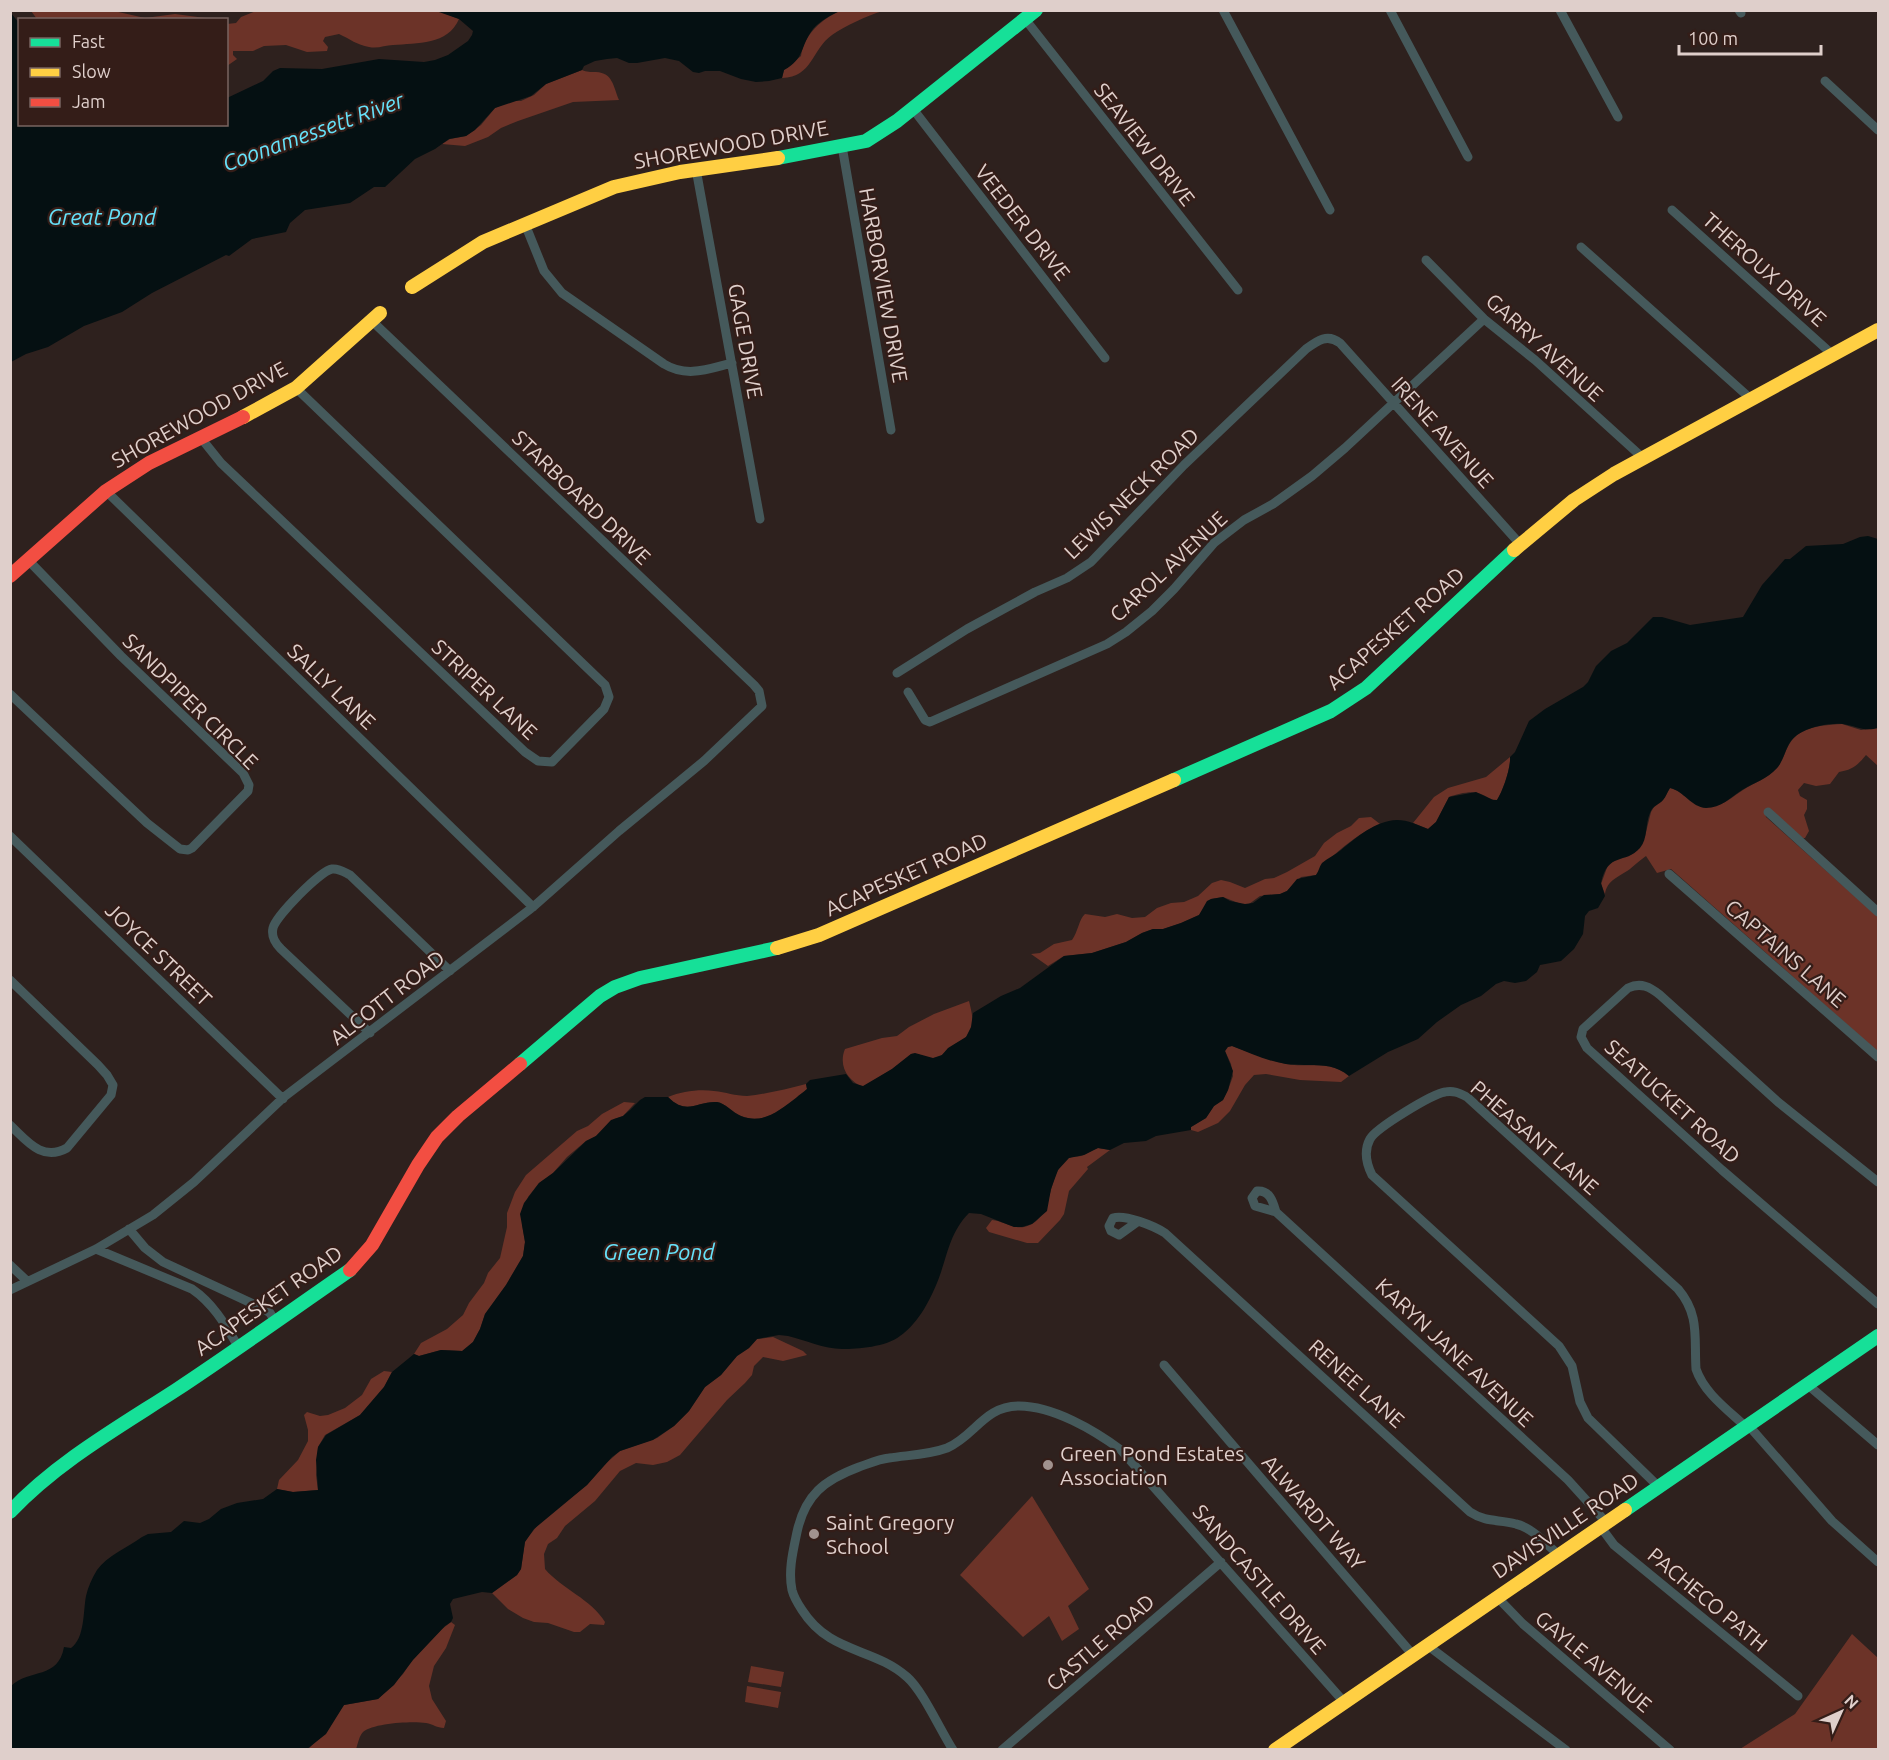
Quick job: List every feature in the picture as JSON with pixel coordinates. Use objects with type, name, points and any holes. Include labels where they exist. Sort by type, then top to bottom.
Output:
[{"type":"main road","name":"SHOREWOOD DRIVE","points":[[412,287],[483,242],[614,187],[636,180],[866,141],[912,109],[1036,10]]},
{"type":"main road","name":"SHOREWOOD DRIVE","points":[[10,576],[106,491],[149,463],[252,413],[296,388],[376,317]]},
{"type":"main road","name":"ACAPESKET ROAD","points":[[10,1512],[50,1475],[353,1268],[372,1245],[436,1137],[579,1012],[608,991],[639,978],[782,947],[819,935],[1331,711],[1365,688],[1520,544],[1574,500],[1643,458],[1878,330]]},
{"type":"main road","name":"DAVISVILLE ROAD","points":[[1275,1749],[1878,1336]]},
{"type":"street","points":[[1223,10],[1330,210]]},
{"type":"street","points":[[1390,10],[1468,157]]},
{"type":"street","points":[[1560,10],[1618,117]]},
{"type":"street","name":"SEAVIEW DRIVE","points":[[1024,20],[1238,290]]},
{"type":"street","points":[[1826,81],[1878,130]]},
{"type":"street","name":"VEEDER DRIVE","points":[[912,109],[1105,358]]},
{"type":"street","name":"HARBORVIEW DRIVE","points":[[842,146],[891,430]]},
{"type":"street","name":"GAGE DRIVE","points":[[696,170],[760,519]]},
{"type":"street","name":"THEROUX DRIVE","points":[[1672,210],[1833,355]]},
{"type":"street","points":[[525,224],[544,271],[562,293],[664,364],[681,372],[690,373],[732,363]]},
{"type":"street","points":[[1581,247],[1751,399]]},
{"type":"street","name":"GARRY AVENUE","points":[[1426,260],[1484,319],[1535,360],[1643,458]]},
{"type":"street","name":"STARBOARD DRIVE","points":[[376,317],[754,685],[759,691],[762,702]]},
{"type":"street","name":"CAROL AVENUE","points":[[908,692],[926,720],[930,722],[1107,644],[1152,611],[1225,533],[1292,491],[1345,448],[1484,319]]},
{"type":"street","name":"LEWIS NECK ROAD","points":[[897,673],[967,629],[1084,567],[1184,465],[1306,349],[1327,338],[1340,343]]},
{"type":"street","name":"IRENE AVENUE","points":[[1340,343],[1520,544]]},
{"type":"street","name":"STRIPER LANE","points":[[201,438],[221,463],[525,752],[537,761],[552,762],[604,709],[609,697],[604,685],[296,388]]},
{"type":"street","name":"SALLY LANE","points":[[106,491],[533,907]]},
{"type":"street","name":"SANDPIPER CIRCLE","points":[[10,694],[147,823],[180,849],[192,848],[248,791],[249,785],[243,773],[121,656],[29,561]]},
{"type":"street","name":"ALCOTT ROAD","points":[[10,1290],[96,1249],[153,1215],[179,1195],[283,1099],[533,907],[618,831],[704,761],[762,708],[762,702]]},
{"type":"street","points":[[1768,812],[1878,912]]},
{"type":"street","name":"JOYCE STREET","points":[[10,836],[283,1099]]},
{"type":"street","points":[[370,1033],[275,944],[272,935],[276,921],[318,876],[338,869],[350,875],[450,971]]},
{"type":"street","name":"CAPTAINS LANE","points":[[1670,874],[1878,1057]]},
{"type":"street","points":[[10,980],[107,1075],[111,1080],[113,1091],[67,1148],[61,1151],[44,1153],[36,1150],[10,1125]]},
{"type":"street","name":"SEATUCKET ROAD","points":[[1878,1182],[1768,1094],[1652,989],[1641,985],[1629,988],[1583,1029],[1581,1038],[1587,1048],[1722,1170],[1878,1304]]},
{"type":"street","name":"PHEASANT LANE","points":[[1659,1487],[1588,1418],[1580,1402],[1572,1366],[1559,1346],[1371,1175],[1367,1163],[1367,1147],[1379,1129],[1436,1095],[1452,1091],[1467,1097],[1685,1297],[1695,1322],[1698,1377],[1710,1393],[1748,1426],[1832,1521],[1878,1562]]},
{"type":"street","name":"KARYN JANE AVENUE","points":[[1276,1212],[1568,1480],[1603,1524]]},
{"type":"street","name":"RENEE LANE","points":[[1137,1222],[1155,1227],[1165,1233],[1470,1512],[1486,1520],[1522,1526],[1538,1536],[1559,1555]]},
{"type":"street","points":[[129,1229],[145,1248],[163,1262],[259,1306],[270,1313],[275,1321]]},
{"type":"street","points":[[96,1249],[192,1289],[203,1296],[225,1324],[239,1348]]},
{"type":"street","points":[[10,1265],[27,1281]]},
{"type":"street","name":"ALWARDT WAY","points":[[1164,1365],[1413,1656]]},
{"type":"street","points":[[1808,1385],[1878,1445]]},
{"type":"street","name":"SANDCASTLE DRIVE","points":[[953,1749],[910,1679],[897,1668],[843,1646],[811,1623],[796,1601],[792,1590],[791,1559],[799,1521],[808,1502],[825,1482],[844,1472],[888,1458],[928,1454],[946,1448],[956,1443],[985,1417],[1006,1406],[1043,1408],[1107,1439],[1121,1450],[1344,1702]]},
{"type":"street","name":"PACHECO PATH","points":[[1603,1524],[1614,1545],[1798,1696]]},
{"type":"street","name":"CASTLE ROAD","points":[[1002,1749],[1221,1562]]},
{"type":"street","name":"GAYLE AVENUE","points":[[1497,1597],[1523,1624],[1670,1749]]},
{"type":"street","points":[[1427,1646],[1566,1749]]},
{"type":"shaded area","points":[[436,10],[459,19],[447,34],[422,43],[372,47],[361,45],[339,34],[325,37],[323,41],[328,47],[327,51],[307,52],[286,45],[264,46],[253,51],[233,51],[237,59],[228,65],[228,24],[236,23],[241,17],[256,11]]},
{"type":"shaded area","points":[[31,11],[114,11],[145,18],[36,18]]},
{"type":"shaded area","points":[[840,11],[883,11],[857,21],[832,35],[806,68],[800,73],[782,78],[784,70],[801,56],[806,41],[815,28]]},
{"type":"shaded area","points":[[175,14],[205,18],[145,18]]},
{"type":"shaded area","points":[[582,70],[606,75],[612,81],[619,100],[573,102],[518,121],[465,146],[442,144],[450,139],[466,136],[481,125],[495,108],[511,101],[521,101],[534,95],[546,84]]},
{"type":"shaded area","points":[[1842,724],[1861,730],[1878,728],[1878,766],[1866,755],[1848,770],[1839,772],[1830,784],[1816,786],[1804,783],[1798,790],[1800,796],[1807,800],[1804,815],[1809,831],[1805,838],[1765,813],[1766,817],[1878,917],[1878,1052],[1671,869],[1657,873],[1646,856],[1611,882],[1605,894],[1601,884],[1608,865],[1634,853],[1645,836],[1651,812],[1655,805],[1663,800],[1670,788],[1697,804],[1711,806],[1720,804],[1773,772],[1796,736],[1817,727]]},
{"type":"shaded area","points":[[1510,757],[1506,779],[1497,800],[1475,792],[1456,795],[1449,797],[1436,822],[1428,829],[1413,823],[1434,797],[1448,788],[1486,777]]},
{"type":"shaded area","points":[[1371,817],[1380,824],[1345,846],[1316,875],[1301,877],[1287,891],[1280,894],[1260,896],[1249,904],[1241,904],[1223,897],[1211,899],[1199,915],[1181,923],[1163,929],[1153,929],[1126,942],[1092,953],[1064,956],[1048,966],[1031,954],[1040,953],[1054,944],[1072,940],[1085,914],[1105,917],[1117,914],[1132,918],[1145,917],[1157,908],[1171,903],[1184,902],[1198,896],[1212,883],[1221,880],[1245,888],[1265,879],[1274,878],[1315,856],[1324,843],[1351,826],[1359,818]]},
{"type":"shaded area","points":[[969,1001],[972,1020],[969,1033],[941,1056],[931,1058],[911,1054],[863,1087],[849,1077],[843,1061],[845,1049],[897,1036],[934,1014]]},
{"type":"shaded area","points":[[1232,1046],[1286,1064],[1327,1066],[1349,1076],[1341,1082],[1300,1080],[1266,1074],[1254,1075],[1245,1085],[1230,1111],[1218,1123],[1198,1132],[1191,1130],[1191,1127],[1206,1118],[1214,1106],[1223,1100],[1228,1090],[1233,1076],[1225,1051],[1227,1047]]},
{"type":"shaded area","points":[[806,1084],[807,1089],[784,1107],[771,1115],[757,1119],[741,1116],[717,1102],[686,1107],[674,1103],[668,1097],[703,1090],[747,1096]]},
{"type":"shaded area","points":[[624,1102],[635,1103],[623,1116],[614,1119],[596,1136],[586,1141],[567,1157],[553,1173],[539,1183],[528,1197],[522,1224],[525,1242],[523,1256],[485,1314],[473,1342],[463,1351],[441,1350],[419,1356],[414,1354],[421,1343],[447,1329],[463,1315],[488,1273],[500,1258],[507,1227],[507,1213],[515,1192],[526,1175],[577,1131]]},
{"type":"shaded area","points":[[1098,1148],[1110,1150],[1087,1167],[1088,1169],[1069,1191],[1064,1214],[1038,1243],[1027,1243],[989,1232],[986,1228],[992,1220],[1020,1227],[1034,1223],[1046,1207],[1060,1167],[1069,1158],[1081,1156]]},
{"type":"shaded area","points":[[773,1337],[807,1355],[783,1361],[763,1357],[754,1366],[752,1375],[727,1400],[680,1455],[667,1462],[653,1465],[636,1463],[620,1471],[595,1501],[565,1526],[557,1538],[548,1544],[544,1554],[545,1569],[592,1607],[605,1622],[604,1625],[590,1624],[580,1632],[574,1632],[548,1623],[534,1622],[508,1609],[492,1593],[517,1575],[521,1569],[525,1541],[541,1521],[587,1485],[620,1451],[657,1438],[674,1426],[689,1411],[705,1387],[721,1375],[737,1356],[757,1339]]},
{"type":"shaded area","points":[[384,1371],[392,1372],[384,1387],[360,1415],[325,1435],[318,1447],[316,1475],[318,1490],[293,1492],[277,1489],[279,1480],[298,1460],[308,1441],[304,1415],[307,1412],[320,1416],[328,1415],[345,1408],[362,1395],[371,1379]]},
{"type":"shaded area","points":[[1032,1496],[1089,1589],[1068,1606],[1079,1629],[1062,1641],[1049,1616],[1023,1637],[960,1575]]},
{"type":"shaded area","points":[[451,1622],[455,1625],[446,1648],[434,1666],[429,1686],[432,1699],[446,1721],[444,1728],[420,1722],[384,1725],[363,1732],[356,1749],[307,1750],[323,1735],[344,1705],[378,1699],[403,1674],[413,1659]]},
{"type":"shaded area","points":[[1852,1634],[1878,1658],[1878,1749],[1740,1749],[1795,1714]]},
{"type":"shaded area","points":[[751,1666],[784,1672],[781,1687],[748,1682]]},
{"type":"shaded area","points":[[747,1686],[781,1692],[778,1708],[745,1702]]},
{"type":"water","name":"Great Pond","points":[[436,11],[840,11],[823,20],[813,29],[799,57],[784,70],[782,78],[769,81],[756,82],[741,79],[720,71],[693,72],[679,61],[665,58],[637,63],[629,63],[617,58],[595,61],[584,66],[582,70],[546,84],[531,96],[495,108],[475,130],[466,136],[449,139],[415,159],[385,187],[374,187],[350,203],[305,210],[290,223],[286,232],[252,239],[229,256],[226,255],[152,293],[122,312],[84,326],[48,347],[11,362],[11,13],[18,22],[18,126],[228,126],[228,98],[263,81],[273,71],[280,68],[322,69],[379,59],[424,62],[435,60],[448,55],[468,41],[472,35],[473,31],[459,19]]},
{"type":"water","name":"Green Pond","points":[[1868,536],[1878,539],[1878,728],[1864,729],[1832,724],[1802,732],[1792,739],[1773,772],[1726,802],[1711,808],[1701,807],[1670,788],[1664,799],[1651,810],[1640,848],[1608,866],[1601,883],[1605,896],[1598,908],[1589,911],[1585,916],[1583,934],[1574,949],[1561,961],[1540,965],[1537,972],[1526,981],[1515,983],[1504,981],[1496,984],[1481,996],[1461,1005],[1418,1039],[1388,1052],[1349,1076],[1327,1066],[1286,1064],[1265,1059],[1232,1046],[1228,1047],[1225,1051],[1233,1071],[1228,1090],[1223,1100],[1214,1106],[1206,1118],[1191,1127],[1191,1130],[1156,1136],[1146,1141],[1124,1143],[1110,1150],[1098,1148],[1084,1155],[1069,1158],[1058,1170],[1051,1189],[1047,1211],[1032,1224],[1014,1227],[981,1214],[969,1213],[954,1234],[929,1301],[907,1331],[894,1340],[872,1347],[835,1349],[788,1336],[779,1335],[757,1339],[737,1356],[721,1375],[705,1387],[689,1411],[674,1426],[653,1440],[620,1451],[587,1485],[534,1529],[525,1542],[521,1569],[517,1575],[492,1593],[482,1592],[453,1599],[450,1604],[453,1618],[451,1622],[413,1660],[394,1685],[378,1699],[344,1705],[326,1734],[307,1749],[11,1749],[11,1686],[26,1677],[50,1669],[61,1657],[64,1647],[71,1648],[76,1644],[83,1624],[88,1589],[101,1565],[142,1537],[148,1534],[171,1532],[184,1521],[200,1523],[221,1509],[237,1503],[263,1499],[277,1489],[293,1492],[318,1490],[316,1460],[318,1447],[326,1435],[360,1415],[384,1387],[392,1372],[414,1354],[419,1356],[441,1350],[462,1351],[473,1342],[485,1314],[523,1256],[525,1242],[520,1214],[524,1203],[539,1183],[553,1173],[586,1141],[596,1136],[611,1120],[623,1116],[640,1100],[645,1097],[668,1097],[675,1103],[687,1107],[717,1102],[741,1116],[757,1119],[771,1115],[784,1107],[807,1089],[806,1084],[810,1080],[846,1074],[853,1083],[863,1086],[892,1069],[911,1054],[933,1058],[942,1055],[948,1048],[966,1037],[971,1027],[973,1013],[1001,996],[1020,988],[1064,956],[1092,953],[1126,942],[1153,929],[1163,929],[1181,923],[1199,915],[1207,901],[1211,899],[1223,897],[1245,904],[1253,903],[1264,895],[1280,894],[1287,891],[1297,879],[1316,875],[1322,863],[1360,835],[1381,823],[1397,820],[1428,829],[1436,822],[1449,797],[1476,792],[1497,800],[1506,779],[1510,757],[1515,752],[1529,721],[1583,687],[1596,666],[1611,651],[1627,643],[1653,617],[1662,617],[1690,625],[1743,617],[1762,585],[1785,559],[1790,559],[1806,546],[1843,544]]},
{"type":"traffic: fast","points":[[778,158],[866,141],[897,121],[1036,10]]},
{"type":"traffic: fast","points":[[1174,780],[1331,711],[1366,688],[1514,550]]},
{"type":"traffic: fast","points":[[520,1064],[600,996],[615,987],[640,978],[777,948]]},
{"type":"traffic: fast","points":[[10,1512],[48,1477],[89,1446],[198,1375],[350,1270]]},
{"type":"traffic: fast","points":[[1625,1510],[1878,1336]]},
{"type":"traffic: slow","points":[[412,287],[483,242],[614,187],[680,172],[778,158]]},
{"type":"traffic: slow","points":[[243,417],[296,388],[380,313]]},
{"type":"traffic: slow","points":[[1514,550],[1574,500],[1614,474],[1878,330]]},
{"type":"traffic: slow","points":[[777,948],[819,935],[1174,780]]},
{"type":"traffic: slow","points":[[1275,1750],[1625,1510]]},
{"type":"traffic: jam","points":[[10,576],[106,491],[149,463],[243,417]]},
{"type":"traffic: jam","points":[[350,1270],[372,1245],[418,1165],[437,1137],[458,1116],[520,1064]]},
{"type":"place","name":"Green Pond Estates Association","points":[[1048,1465]]},
{"type":"place","name":"Saint Gregory School","points":[[814,1534]]},
{"type":"water label","name":"Coonamessett River","points":[[313,131]]}]
